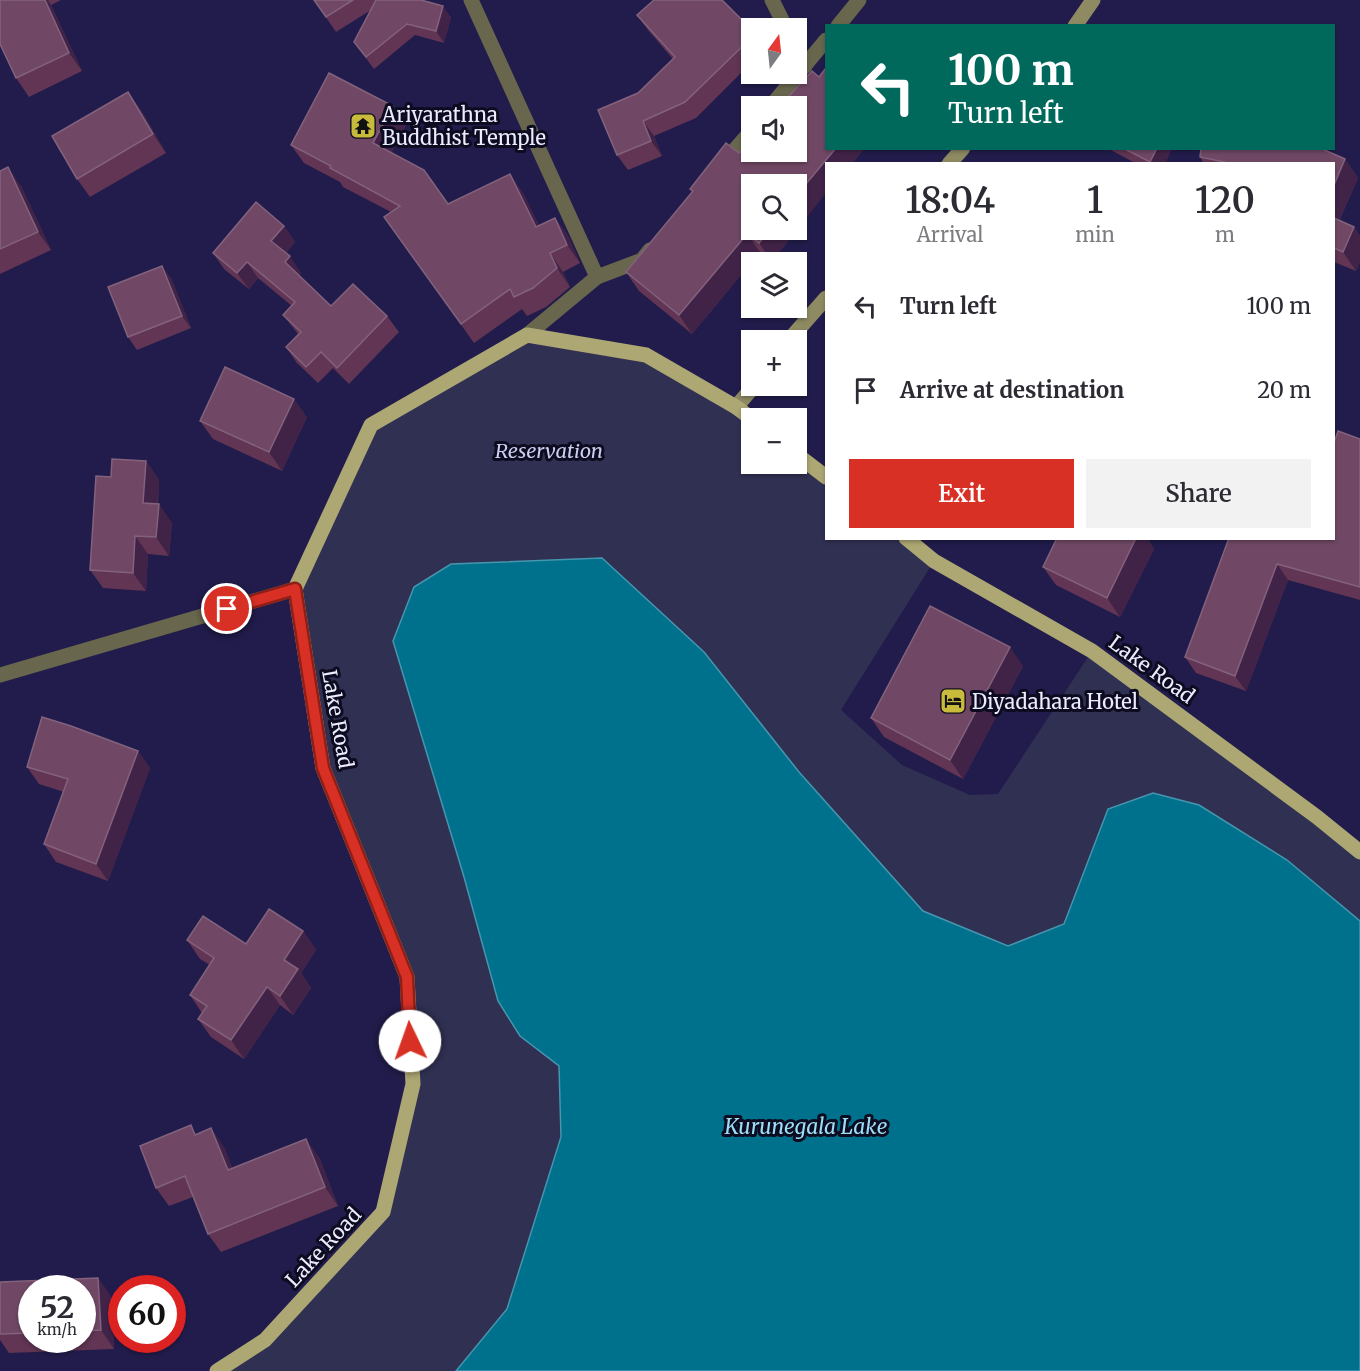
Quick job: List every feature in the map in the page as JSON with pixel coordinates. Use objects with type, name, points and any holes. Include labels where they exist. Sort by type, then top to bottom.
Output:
[{"type":"main road","points":[[295,589],[371,425],[527,336],[646,355],[741,411]]},
{"type":"main road","points":[[807,462],[825,476]]},
{"type":"main road","name":"Lake Road","points":[[908,540],[934,561],[1092,651],[1317,817],[1360,852]]},
{"type":"main road","name":"Lake Road","points":[[217,1371],[265,1340],[383,1212],[413,1084],[407,977],[323,768],[295,589]]},
{"type":"street","points":[[471,0],[597,277]]},
{"type":"street","points":[[772,0],[781,18]]},
{"type":"street","points":[[840,24],[858,0]]},
{"type":"street","points":[[1076,24],[1093,0]]},
{"type":"street","points":[[807,64],[825,41]]},
{"type":"street","points":[[780,96],[790,84]]},
{"type":"street","points":[[715,173],[741,143]]},
{"type":"street","points":[[951,162],[961,150]]},
{"type":"street","points":[[527,336],[597,277],[642,260],[656,242]]},
{"type":"street","points":[[798,330],[825,299]]},
{"type":"street","points":[[736,407],[745,396]]},
{"type":"street","points":[[0,675],[295,589]]},
{"type":"green space","name":"Reservation","points":[[527,335],[646,355],[741,413],[741,474],[807,474],[807,469],[825,477],[825,540],[907,540],[934,561],[841,710],[902,765],[970,795],[998,794],[1092,651],[1360,852],[1360,921],[1287,860],[1108,809],[1064,924],[1008,946],[923,911],[799,772],[704,652],[464,877],[498,1001],[520,1036],[559,1065],[561,1137],[507,1309],[456,1371],[217,1371],[265,1340],[383,1212],[413,1084],[407,977],[323,768],[295,589],[371,425]]},
{"type":"water","name":"Kurunegala Lake","points":[[602,558],[704,652],[799,772],[923,911],[1008,946],[1064,924],[1108,809],[1153,793],[1199,805],[1287,860],[1360,921],[1360,1371],[456,1371],[507,1309],[561,1137],[559,1066],[520,1036],[498,1001],[464,877],[393,641],[414,587],[451,564]]},
{"type":"building","points":[[0,0],[45,0],[69,53],[16,78],[0,44]]},
{"type":"building","points":[[314,0],[353,0],[326,17]]},
{"type":"building","points":[[376,0],[421,0],[443,6],[436,31],[407,24],[366,57],[354,42]]},
{"type":"building","points":[[654,0],[722,0],[741,19],[741,48],[685,102],[643,121],[651,141],[617,155],[598,110],[638,93],[675,57],[637,15]]},
{"type":"building","points":[[825,69],[825,150],[834,150],[807,183],[807,174],[741,174],[742,240],[679,315],[626,272],[693,191],[690,189],[726,143],[739,153],[741,151],[741,162],[807,162],[807,96],[789,96],[800,84],[807,84],[807,76],[812,71],[819,77]]},
{"type":"building","points":[[329,73],[393,106],[373,143],[424,170],[448,204],[510,174],[536,227],[555,218],[567,245],[550,253],[557,268],[533,288],[514,297],[510,289],[461,324],[384,217],[400,206],[291,145]]},
{"type":"building","points":[[128,92],[153,134],[77,179],[52,136]]},
{"type":"building","points":[[1127,150],[1156,150],[1150,162]]},
{"type":"building","points":[[1201,150],[1325,150],[1345,159],[1335,183],[1335,162],[1224,162],[1200,157]]},
{"type":"building","points":[[8,167],[38,232],[0,249],[0,171]]},
{"type":"building","points":[[256,202],[284,226],[271,241],[290,256],[285,262],[331,306],[353,284],[387,316],[337,368],[321,352],[306,367],[286,347],[301,332],[283,315],[295,302],[247,262],[237,273],[213,253]]},
{"type":"building","points":[[1335,218],[1354,227],[1343,252],[1335,248]]},
{"type":"building","points":[[162,266],[182,316],[128,337],[108,287]]},
{"type":"building","points":[[225,367],[294,399],[269,452],[200,421]]},
{"type":"building","points":[[1338,431],[1360,439],[1360,587],[1277,564],[1235,676],[1185,657],[1228,540],[1335,540],[1335,440]]},
{"type":"building","points":[[112,459],[146,461],[143,503],[159,504],[156,537],[135,536],[133,573],[90,570],[96,476],[111,477]]},
{"type":"building","points":[[1056,540],[1135,540],[1107,598],[1043,567]]},
{"type":"building","name":"Diyadahara Hotel","points":[[930,606],[1010,647],[950,760],[871,718]]},
{"type":"building","points":[[42,717],[138,751],[96,864],[44,844],[68,779],[27,767]]},
{"type":"building","points":[[269,909],[303,931],[284,960],[298,969],[280,996],[267,987],[231,1040],[198,1019],[207,1006],[190,995],[214,958],[187,940],[203,916],[246,944]]},
{"type":"building","points":[[191,1125],[195,1135],[211,1128],[228,1170],[306,1139],[325,1187],[208,1234],[185,1176],[156,1188],[140,1146]]},
{"type":"building","points":[[96,1278],[98,1278],[101,1330],[96,1330]]},
{"type":"building","points":[[18,1281],[18,1333],[0,1334],[0,1282]]},
{"type":"place","name":"Ariyarathna Buddhist Temple","points":[[363,126]]},
{"type":"place","name":"Diyadahara Hotel","points":[[953,701]]},
{"type":"route","points":[[227,609],[295,589],[323,768],[407,977],[410,1041]]}]
